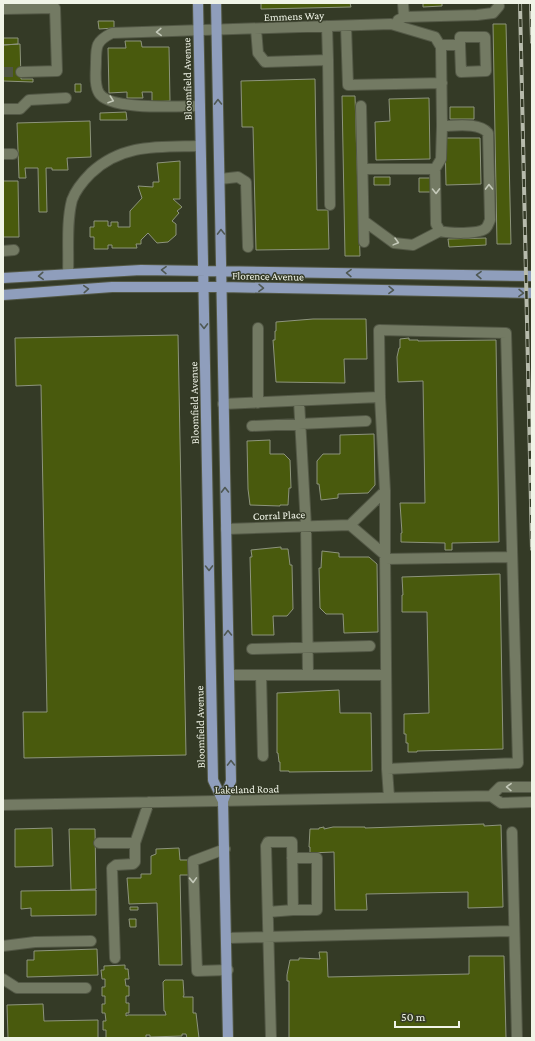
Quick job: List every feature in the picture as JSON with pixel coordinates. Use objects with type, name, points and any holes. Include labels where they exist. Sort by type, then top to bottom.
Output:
[{"type":"main road","name":"Bloomfield Avenue","points":[[198,3],[214,780],[223,801],[228,970],[228,1038]]},
{"type":"main road","name":"Bloomfield Avenue","points":[[216,3],[231,780],[223,801]]},
{"type":"main road","name":"Florence Avenue","points":[[3,278],[141,270],[532,276]]},
{"type":"main road","points":[[60,291],[64,288],[68,274]]},
{"type":"main road","name":"Florence Avenue","points":[[3,296],[112,287],[222,287],[532,293]]},
{"type":"main road","name":"Corral Place","points":[[208,529],[226,529]]},
{"type":"street","points":[[403,3],[404,16]]},
{"type":"street","points":[[391,24],[404,16],[477,15],[493,13],[500,6]]},
{"type":"street","points":[[3,9],[55,8],[57,72],[20,72]]},
{"type":"street","name":"Emmens Way","points":[[200,106],[151,106],[116,102],[105,99],[99,93],[96,85],[96,46],[103,38],[112,33],[391,24]]},
{"type":"street","points":[[391,24],[435,37],[440,45],[442,83],[441,159],[435,168],[436,224],[440,231]]},
{"type":"street","points":[[327,26],[330,205]]},
{"type":"street","points":[[346,26],[348,85],[442,83]]},
{"type":"street","points":[[256,29],[258,53],[265,62],[328,60]]},
{"type":"street","points":[[485,36],[486,71],[461,72],[460,45],[460,37],[485,36]]},
{"type":"street","points":[[440,45],[460,45]]},
{"type":"street","points":[[3,109],[20,109],[30,100],[66,98]]},
{"type":"street","points":[[361,106],[364,242]]},
{"type":"street","points":[[364,221],[394,243],[413,245],[440,231],[448,233],[480,232],[486,228],[490,220],[488,133],[484,129],[476,126],[442,126]]},
{"type":"street","points":[[68,274],[69,218],[72,202],[75,192],[90,174],[105,162],[125,151],[149,147],[200,146]]},
{"type":"street","points":[[363,169],[435,168]]},
{"type":"street","points":[[220,178],[238,178],[246,182],[248,247]]},
{"type":"street","points":[[3,251],[14,250]]},
{"type":"street","points":[[258,328],[258,403]]},
{"type":"street","points":[[387,769],[518,763],[506,333],[379,330],[380,396],[385,491],[387,769],[389,797]]},
{"type":"street","points":[[224,404],[380,396]]},
{"type":"street","points":[[299,401],[306,526],[308,675]]},
{"type":"street","points":[[252,426],[366,421]]},
{"type":"street","points":[[385,491],[350,525],[385,557],[512,557]]},
{"type":"street","name":"Corral Place","points":[[226,529],[350,525]]},
{"type":"street","points":[[252,649],[370,646]]},
{"type":"street","points":[[229,675],[386,675]]},
{"type":"street","points":[[261,675],[262,756]]},
{"type":"street","name":"Lakeland Road","points":[[491,796],[500,787],[532,787]]},
{"type":"street","name":"Lakeland Road","points":[[3,806],[491,796],[501,803],[532,802]]},
{"type":"street","points":[[115,958],[112,868],[116,865],[133,864],[135,860],[135,843],[149,802]]},
{"type":"street","points":[[512,832],[517,1038]]},
{"type":"street","points":[[271,1038],[266,846],[268,842],[292,842],[293,910]]},
{"type":"street","points":[[99,843],[135,843]]},
{"type":"street","points":[[225,849],[193,861],[196,971],[228,970]]},
{"type":"street","points":[[268,912],[317,910],[317,858],[292,858]]},
{"type":"street","points":[[227,938],[514,931]]},
{"type":"street","points":[[3,946],[35,942],[91,941]]},
{"type":"street","points":[[3,979],[16,988],[86,988]]},
{"type":"building","points":[[261,3],[350,3],[351,7],[261,9]]},
{"type":"building","points":[[423,3],[442,3],[442,6],[423,7]]},
{"type":"building","points":[[98,21],[114,21],[114,28],[99,29]]},
{"type":"building","points":[[493,24],[506,24],[511,244],[497,244]]},
{"type":"building","points":[[3,38],[18,38],[18,44],[3,45]]},
{"type":"building","points":[[125,41],[141,41],[142,47],[169,47],[170,101],[152,102],[152,92],[142,92],[143,98],[127,98],[127,92],[109,93],[108,48],[126,48]]},
{"type":"building","points":[[20,44],[21,79],[33,79],[33,82],[3,81],[3,45]]},
{"type":"building","points":[[315,79],[317,210],[328,210],[329,249],[256,250],[253,127],[242,127],[241,81]]},
{"type":"building","points":[[75,84],[81,84],[81,92],[75,92]]},
{"type":"building","points":[[342,96],[355,96],[360,256],[345,256]]},
{"type":"building","points":[[429,98],[430,159],[376,160],[375,122],[390,121],[389,99]]},
{"type":"building","points":[[450,107],[474,107],[474,119],[450,119]]},
{"type":"building","points":[[126,112],[127,120],[100,120],[100,113]]},
{"type":"building","points":[[90,121],[91,157],[67,158],[68,170],[52,170],[52,168],[46,168],[47,212],[39,212],[38,168],[25,168],[26,178],[19,178],[17,123]]},
{"type":"building","points":[[445,138],[480,138],[481,184],[446,185]]},
{"type":"building","points":[[180,161],[180,199],[173,199],[182,207],[177,211],[179,213],[172,221],[176,224],[176,235],[168,242],[157,243],[148,233],[141,240],[141,244],[136,244],[137,248],[112,248],[112,245],[108,245],[108,249],[94,249],[94,237],[90,237],[90,227],[94,227],[94,221],[108,221],[108,226],[111,226],[111,222],[118,222],[118,227],[130,227],[130,211],[142,198],[138,186],[153,187],[153,182],[159,182],[157,163]]},
{"type":"building","points":[[374,177],[390,177],[390,185],[374,185]]},
{"type":"building","points":[[419,178],[431,178],[431,192],[419,192]]},
{"type":"building","points":[[3,181],[18,181],[19,237],[3,237]]},
{"type":"building","points":[[486,238],[486,245],[449,247],[448,239]]},
{"type":"building","points":[[313,319],[366,319],[367,359],[344,359],[345,383],[276,382],[273,340],[275,340],[276,322]]},
{"type":"building","points":[[178,335],[186,755],[24,758],[23,712],[47,712],[41,385],[16,386],[15,338]]},
{"type":"building","points":[[409,338],[409,340],[418,341],[496,340],[499,542],[452,543],[452,550],[445,550],[445,543],[401,542],[402,533],[400,503],[425,503],[423,381],[398,382],[397,357],[400,348],[400,339]]},
{"type":"building","points":[[374,434],[375,485],[368,493],[338,494],[338,498],[321,500],[319,484],[317,484],[317,461],[323,454],[340,454],[340,435]]},
{"type":"building","points":[[270,440],[270,454],[284,454],[290,460],[291,488],[289,488],[288,505],[250,505],[248,489],[247,441]]},
{"type":"building","points":[[281,547],[281,549],[288,549],[290,565],[292,565],[293,609],[287,616],[273,616],[274,635],[252,635],[251,550]]},
{"type":"building","points":[[322,551],[339,553],[339,557],[369,557],[377,564],[378,632],[344,633],[343,614],[326,614],[320,608],[319,568],[321,568]]},
{"type":"building","points":[[500,574],[503,749],[408,752],[406,734],[404,734],[404,714],[429,713],[427,612],[402,612],[402,577]]},
{"type":"building","points":[[339,690],[340,713],[371,713],[372,771],[280,771],[280,762],[277,753],[277,693]]},
{"type":"building","points":[[484,824],[484,826],[501,825],[503,907],[468,908],[468,892],[366,894],[367,910],[335,910],[334,852],[310,853],[309,847],[310,829],[319,829],[324,827],[324,829],[333,827],[365,828]]},
{"type":"building","points":[[52,828],[53,866],[15,867],[15,829]]},
{"type":"building","points":[[69,829],[95,829],[96,889],[71,890]]},
{"type":"building","points":[[179,848],[180,860],[189,860],[190,875],[180,875],[182,965],[159,965],[157,903],[129,904],[127,878],[141,878],[141,874],[151,874],[151,856],[156,854],[156,849]]},
{"type":"building","points":[[96,890],[96,915],[31,916],[31,908],[21,909],[21,891]]},
{"type":"building","points":[[130,907],[138,907],[138,910],[130,910]]},
{"type":"building","points":[[129,919],[136,919],[136,927],[130,927]]},
{"type":"building","points":[[97,949],[98,975],[27,977],[27,960],[34,960],[34,951]]},
{"type":"building","points":[[319,952],[327,952],[328,977],[469,974],[469,956],[504,956],[506,1038],[289,1038],[289,981],[287,981],[287,975],[290,960],[299,960],[299,958],[320,959]]},
{"type":"building","points":[[125,965],[125,969],[128,969],[129,979],[125,979],[126,986],[129,986],[129,996],[126,996],[126,1003],[129,1003],[129,1013],[126,1013],[126,1016],[166,1015],[164,1011],[163,982],[165,980],[183,980],[183,997],[193,997],[193,1013],[196,1013],[199,1038],[187,1038],[186,1034],[182,1034],[182,1036],[150,1037],[150,1035],[146,1035],[146,1038],[106,1038],[106,1030],[103,1030],[103,1021],[106,1021],[105,1013],[102,1013],[102,1004],[105,1004],[105,996],[102,996],[102,987],[105,987],[105,979],[102,979],[101,970],[104,970],[104,966]]},
{"type":"building","points":[[43,1004],[44,1021],[98,1020],[98,1038],[8,1038],[7,1005]]},
{"type":"tunnel","points":[[3,72],[21,72]]},
{"type":"railway","points":[[520,3],[532,549]]},
{"type":"railway","points":[[531,3],[532,42]]}]
